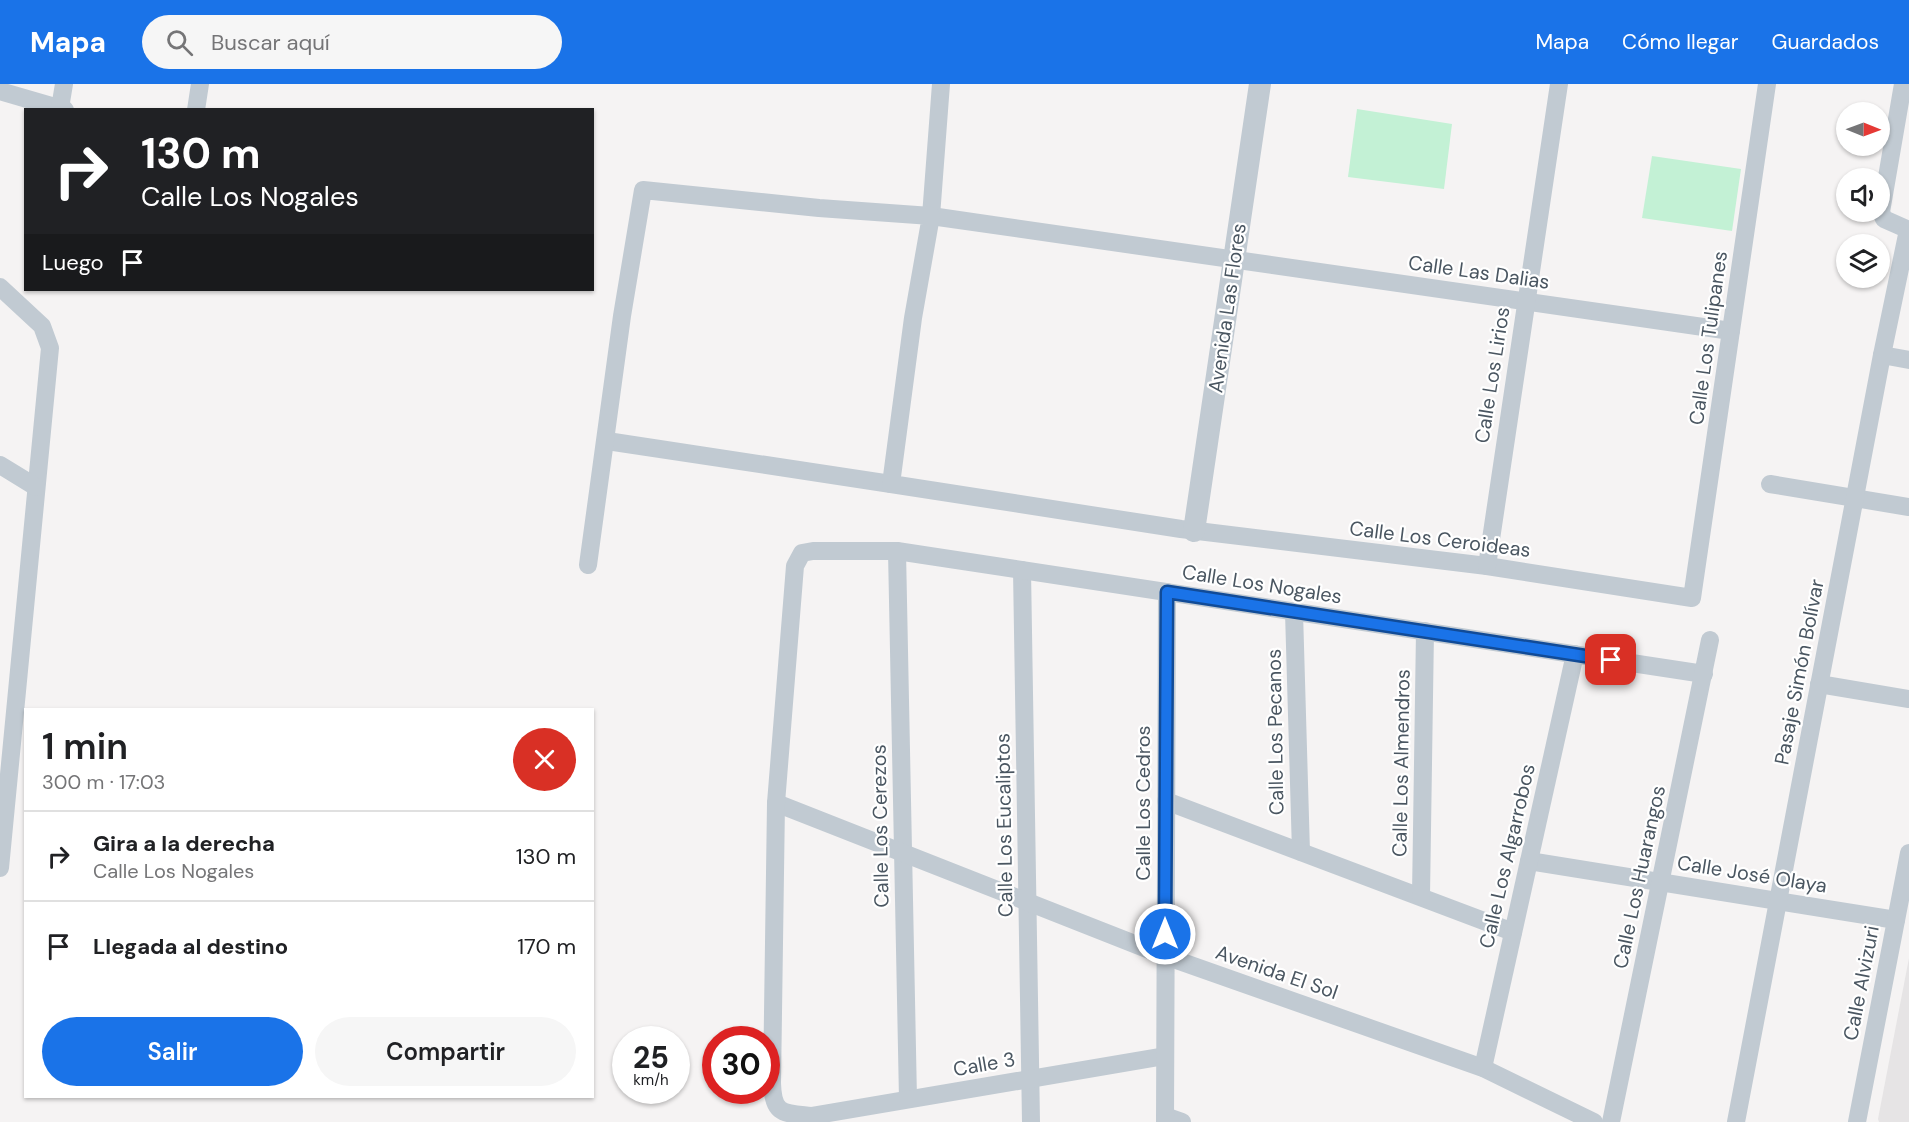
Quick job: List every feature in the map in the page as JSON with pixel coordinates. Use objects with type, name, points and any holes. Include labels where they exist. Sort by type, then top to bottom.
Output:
[{"type":"street","points":[[62,108],[64,84]]},
{"type":"street","points":[[196,108],[200,84]]},
{"type":"street","points":[[891,484],[913,318],[931,216],[941,84]]},
{"type":"street","name":"Avenida Las Flores","points":[[1188,530],[1227,259],[1245,84]]},
{"type":"street","name":"Avenida Las Flores","points":[[1227,259],[1260,84]]},
{"type":"street","name":"Calle Los Lirios","points":[[1487,566],[1559,84]]},
{"type":"street","name":"Calle Los Tulipanes","points":[[1692,598],[1767,84]]},
{"type":"street","points":[[1903,84],[1881,212],[1884,219],[1908,230]]},
{"type":"street","points":[[0,91],[59,108]]},
{"type":"street","name":"Calle Las Dalias","points":[[606,441],[622,316],[643,190],[819,208],[931,216],[1731,331]]},
{"type":"street","name":"Pasaje Simón Bolívar","points":[[1736,1122],[1882,355],[1908,230]]},
{"type":"street","points":[[0,287],[42,326],[50,348],[0,868]]},
{"type":"street","points":[[1882,355],[1909,360]]},
{"type":"street","points":[[588,565],[606,441]]},
{"type":"street","name":"Calle Los Ceroideas","points":[[606,441],[1188,530],[1487,566],[1692,598]]},
{"type":"street","points":[[0,465],[36,487]]},
{"type":"street","points":[[1770,484],[1909,507]]},
{"type":"street","name":"Calle Los Nogales","points":[[813,551],[897,551],[1704,674]]},
{"type":"street","name":"Calle 3","points":[[813,551],[802,553],[795,566],[776,803],[772,1100],[778,1109],[784,1114],[811,1119],[908,1099],[1165,1056]]},
{"type":"street","name":"Calle Los Cerezos","points":[[897,551],[908,1099]]},
{"type":"street","name":"Calle Los Eucaliptos","points":[[1022,570],[1031,1122]]},
{"type":"street","name":"Calle Los Cedros","points":[[1165,1119],[1167,592]]},
{"type":"street","name":"Calle Los Pecanos","points":[[1294,612],[1301,852]]},
{"type":"street","name":"Calle Los Almendros","points":[[1421,896],[1425,632]]},
{"type":"street","name":"Calle Los Huarangos","points":[[1611,1122],[1710,640]]},
{"type":"street","name":"Calle Los Algarrobos","points":[[1483,1068],[1575,654]]},
{"type":"street","points":[[1819,684],[1909,699]]},
{"type":"street","points":[[1166,801],[1513,932]]},
{"type":"street","name":"Avenida El Sol","points":[[776,803],[1165,956],[1483,1068],[1594,1122]]},
{"type":"street","name":"Calle Alvizuri","points":[[1857,1122],[1909,853]]},
{"type":"street","name":"Calle José Olaya","points":[[1529,861],[1896,920]]},
{"type":"street","points":[[1165,1119],[1182,1122]]},
{"type":"shaded area","points":[[1909,958],[1909,1122],[1879,1122],[1878,1119]]},
{"type":"green space","points":[[1357,109],[1452,124],[1444,189],[1348,177]]},
{"type":"green space","points":[[1652,156],[1741,169],[1732,231],[1642,218]]},
{"type":"route","points":[[1165,934],[1167,592],[1611,660]]}]
